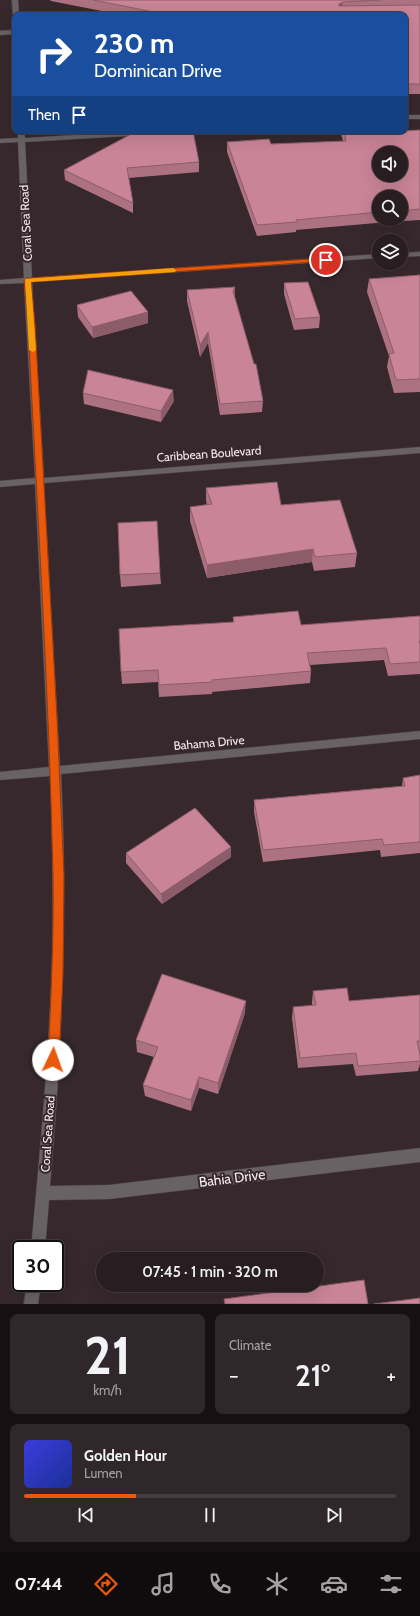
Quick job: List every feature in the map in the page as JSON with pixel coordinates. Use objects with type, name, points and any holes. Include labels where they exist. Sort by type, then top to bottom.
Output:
[{"type":"street","points":[[15,0],[16,12]]},
{"type":"street","points":[[0,33],[12,32]]},
{"type":"street","points":[[408,117],[420,117]]},
{"type":"street","points":[[0,141],[21,136],[87,134]]},
{"type":"street","name":"Coral Sea Road","points":[[21,136],[55,772],[58,876],[58,974],[53,1076],[39,1240]]},
{"type":"street","points":[[408,255],[420,254]]},
{"type":"street","points":[[0,282],[372,256]]},
{"type":"street","name":"Caribbean Boulevard","points":[[0,484],[420,450]]},
{"type":"street","name":"Bahama Drive","points":[[0,776],[55,772],[420,736]]},
{"type":"street","name":"Bahia Drive","points":[[44,1193],[109,1192],[420,1155]]},
{"type":"street","points":[[32,1304],[33,1292]]},
{"type":"building","points":[[93,0],[381,0],[343,2],[339,4],[339,6],[420,5],[420,84],[408,84],[408,12],[154,12]]},
{"type":"building","points":[[420,130],[420,209],[408,210],[408,190],[372,190],[372,213],[296,220],[297,222],[257,225],[227,142],[269,139],[271,144],[346,141],[345,134],[408,134],[408,131]]},
{"type":"building","points":[[131,134],[194,134],[199,162],[127,168],[133,203],[64,170]]},
{"type":"building","points":[[420,275],[420,379],[396,380],[389,354],[394,353],[369,279]]},
{"type":"building","points":[[308,282],[320,317],[295,319],[284,283]]},
{"type":"building","points":[[235,287],[233,291],[254,364],[256,364],[263,401],[220,404],[208,332],[200,345],[187,290]]},
{"type":"building","points":[[131,291],[148,312],[92,327],[77,305]]},
{"type":"building","points":[[88,370],[173,390],[161,411],[83,393]]},
{"type":"building","points":[[277,482],[281,505],[340,500],[357,553],[315,557],[313,549],[207,565],[190,507],[212,504],[206,488]]},
{"type":"building","points":[[157,521],[160,573],[120,575],[118,523]]},
{"type":"building","points":[[298,611],[301,625],[420,616],[420,662],[390,664],[386,648],[307,653],[311,671],[212,680],[212,682],[159,685],[158,670],[121,672],[119,629],[234,622],[233,617]]},
{"type":"building","points":[[420,775],[420,842],[384,845],[382,839],[263,850],[254,800],[405,786],[403,778]]},
{"type":"building","points":[[195,808],[231,847],[161,894],[126,853]]},
{"type":"building","points":[[162,974],[246,1001],[218,1083],[199,1077],[191,1100],[143,1085],[158,1047],[136,1040]]},
{"type":"building","points":[[347,988],[349,1001],[420,995],[420,1041],[417,1041],[420,1061],[358,1066],[356,1053],[300,1058],[293,1007],[316,1005],[313,991]]},
{"type":"building","points":[[364,1280],[368,1304],[225,1304],[224,1299],[276,1292],[324,1292],[324,1285]]},
{"type":"building","points":[[420,1298],[420,1304],[374,1304]]},
{"type":"slow traffic","points":[[33,350],[28,280],[173,270]]},
{"type":"route","points":[[53,1060],[58,974],[59,919],[55,772],[28,280],[326,260]]}]
